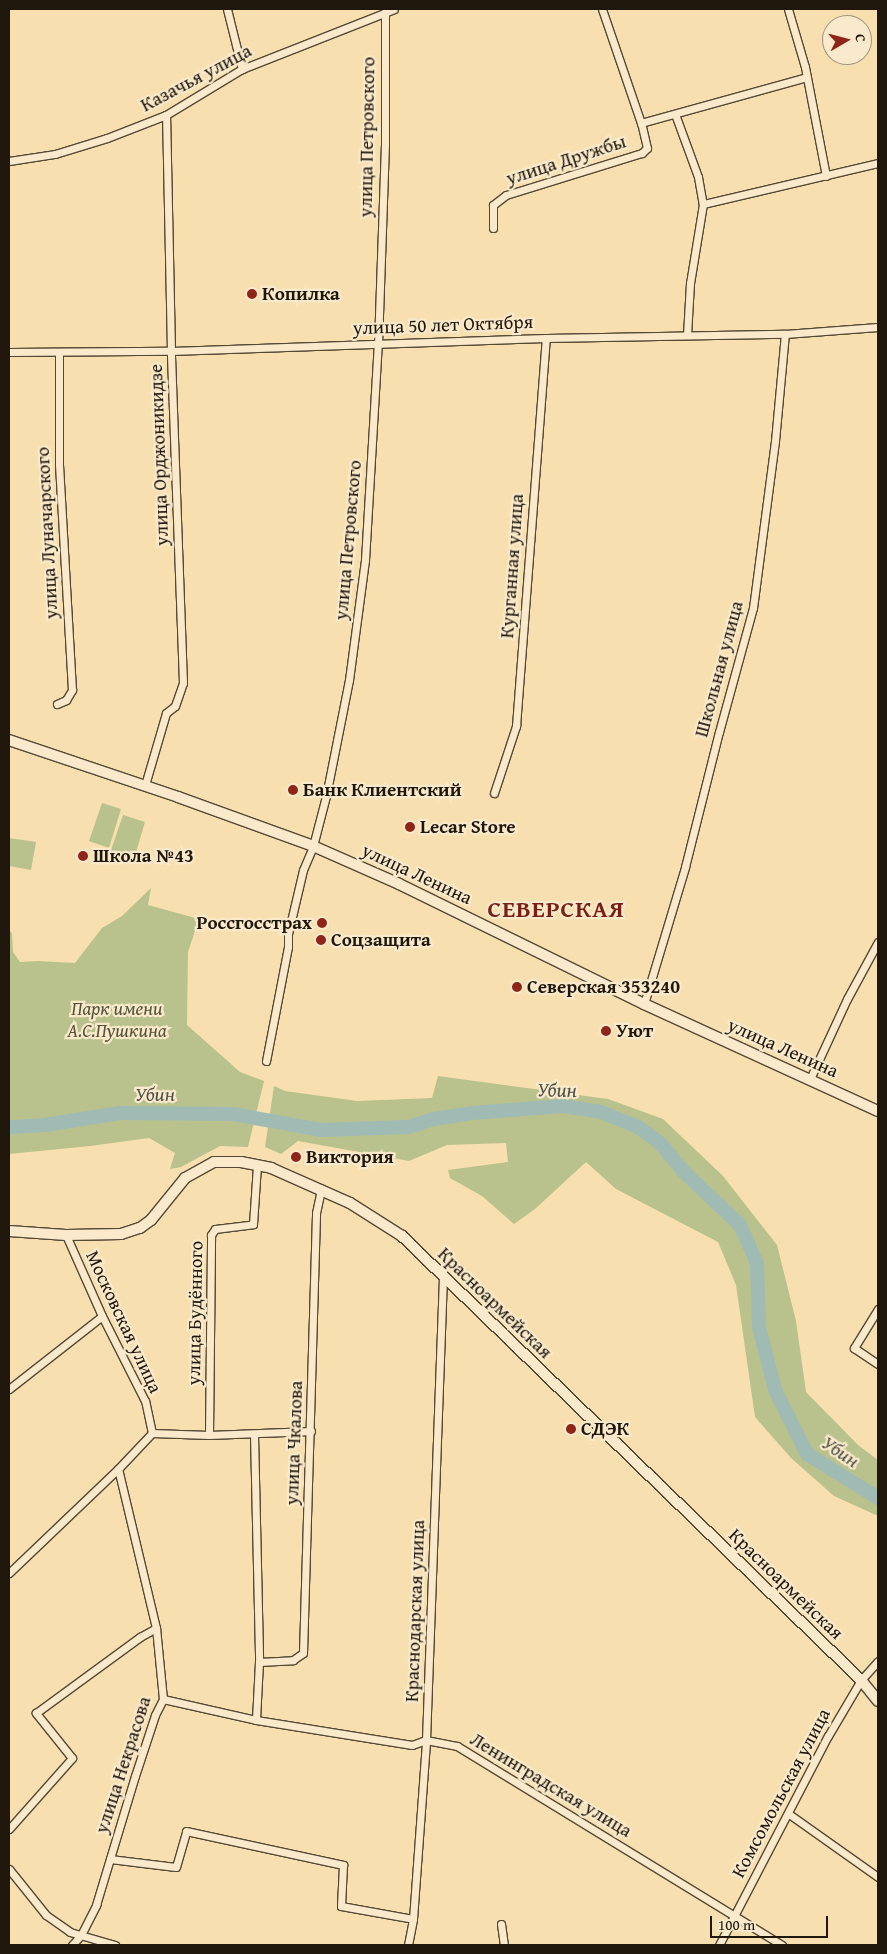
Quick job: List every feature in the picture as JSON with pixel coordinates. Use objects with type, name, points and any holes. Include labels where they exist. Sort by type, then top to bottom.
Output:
[{"type":"street","points":[[227,9],[242,68]]},
{"type":"street","name":"Казачья улица","points":[[9,162],[56,154],[107,138],[166,114],[242,68],[394,9]]},
{"type":"street","name":"улица Дружбы","points":[[493,228],[493,205],[506,195],[642,153],[647,148],[641,123],[602,9]]},
{"type":"street","points":[[788,9],[807,77],[826,176]]},
{"type":"street","name":"улица Петровского","points":[[266,1061],[288,947],[288,934],[303,870],[313,846],[349,680],[365,560],[378,344],[385,145],[386,12]]},
{"type":"street","name":"улица Дружбы","points":[[641,123],[807,77]]},
{"type":"street","name":"улица Орджоникидзе","points":[[145,785],[166,713],[175,706],[182,683],[179,527],[170,351],[166,114]]},
{"type":"street","points":[[675,114],[698,177],[703,204],[690,283],[687,335]]},
{"type":"street","points":[[703,204],[878,163]]},
{"type":"street","name":"улица 50 лет Октября","points":[[9,352],[170,351],[546,338],[785,334],[878,327]]},
{"type":"street","name":"Школьная улица","points":[[644,1004],[685,867],[753,608],[775,441],[785,334]]},
{"type":"street","name":"Курганная улица","points":[[494,793],[516,726],[546,338]]},
{"type":"street","name":"улица Луначарского","points":[[56,704],[66,700],[72,690],[59,463],[59,352]]},
{"type":"street","name":"улица Ленина","points":[[9,740],[145,785],[313,846],[399,884],[644,1004],[810,1078],[878,1111]]},
{"type":"street","points":[[810,1078],[847,1000],[878,942]]},
{"type":"street","name":"Красноармейская","points":[[9,1232],[66,1235],[121,1234],[140,1228],[151,1220],[185,1178],[194,1171],[214,1162],[241,1162],[271,1168],[350,1203],[402,1236],[443,1278],[861,1680],[878,1701]]},
{"type":"street","name":"улица Будённого","points":[[209,1436],[211,1235],[215,1229],[253,1224],[257,1165]]},
{"type":"street","name":"улица Чкалова","points":[[259,1662],[293,1660],[304,1653],[316,1213],[321,1189]]},
{"type":"street","name":"Московская улица","points":[[66,1235],[102,1316],[145,1401],[152,1433]]},
{"type":"street","name":"Краснодарская улица","points":[[408,1945],[414,1919],[426,1740],[443,1278]]},
{"type":"street","points":[[878,1310],[854,1348],[878,1364]]},
{"type":"street","points":[[9,1389],[102,1316]]},
{"type":"street","points":[[9,1573],[118,1469],[152,1433],[209,1436],[311,1431]]},
{"type":"street","points":[[254,1434],[259,1662],[256,1720]]},
{"type":"street","name":"улица Некрасова","points":[[72,1945],[81,1935],[96,1905],[140,1759],[155,1715],[163,1699],[156,1628],[118,1469]]},
{"type":"street","points":[[9,1829],[72,1758],[36,1713],[140,1637],[156,1628]]},
{"type":"street","name":"Комсомольская улица","points":[[720,1945],[828,1736],[861,1680],[878,1661]]},
{"type":"street","name":"Ленинградская улица","points":[[163,1699],[256,1720],[412,1745],[426,1740],[457,1746],[782,1945]]},
{"type":"street","points":[[789,1814],[878,1877]]},
{"type":"street","points":[[110,1859],[176,1867],[186,1831],[344,1865],[341,1906],[414,1919]]},
{"type":"street","points":[[9,1870],[46,1915],[70,1932],[114,1945]]},
{"type":"street","points":[[501,1924],[504,1945]]},
{"type":"green space","points":[[102,803],[121,809],[109,848],[89,841]]},
{"type":"green space","points":[[123,815],[145,822],[133,862],[109,856]]},
{"type":"green space","points":[[9,838],[36,842],[31,870],[9,866]]},
{"type":"green space","name":"Парк имени А.С.Пушкина","points":[[151,888],[148,905],[199,919],[188,952],[187,1025],[240,1072],[264,1081],[248,1147],[220,1146],[181,1167],[170,1169],[175,1153],[149,1138],[9,1154],[9,930],[12,933],[13,952],[20,962],[75,963],[102,928],[122,916]]},
{"type":"green space","points":[[438,1076],[608,1099],[663,1119],[723,1176],[777,1245],[796,1321],[806,1392],[858,1445],[878,1460],[878,1516],[834,1496],[791,1458],[755,1417],[736,1285],[718,1242],[616,1189],[586,1162],[535,1209],[514,1224],[482,1196],[450,1178],[448,1170],[508,1162],[506,1143],[447,1145],[409,1161],[298,1141],[281,1154],[265,1147],[274,1086],[285,1091],[357,1101],[432,1098]]},
{"type":"waterway","name":"Убин","points":[[9,1127],[45,1125],[120,1113],[233,1114],[321,1130],[409,1127],[434,1119],[472,1113],[563,1106],[601,1112],[638,1127],[661,1144],[683,1171],[740,1225],[757,1263],[759,1327],[775,1390],[807,1454],[878,1498]]},
{"type":"place","name":"Копилка","points":[[252,294]]},
{"type":"place","name":"Банк Клиентский","points":[[293,790]]},
{"type":"place","name":"Lecar Store","points":[[410,827]]},
{"type":"place","name":"Школа №43","points":[[83,856]]},
{"type":"place","name":"Россгосстрах","points":[[322,923]]},
{"type":"place","name":"Соцзащита","points":[[321,940]]},
{"type":"place","name":"Северская 353240","points":[[517,987]]},
{"type":"place","name":"Уют","points":[[606,1031]]},
{"type":"place","name":"Виктория","points":[[296,1157]]},
{"type":"place","name":"СДЭК","points":[[571,1429]]},
{"type":"district","name":"СЕВЕРСКАЯ","points":[[556,909]]}]
